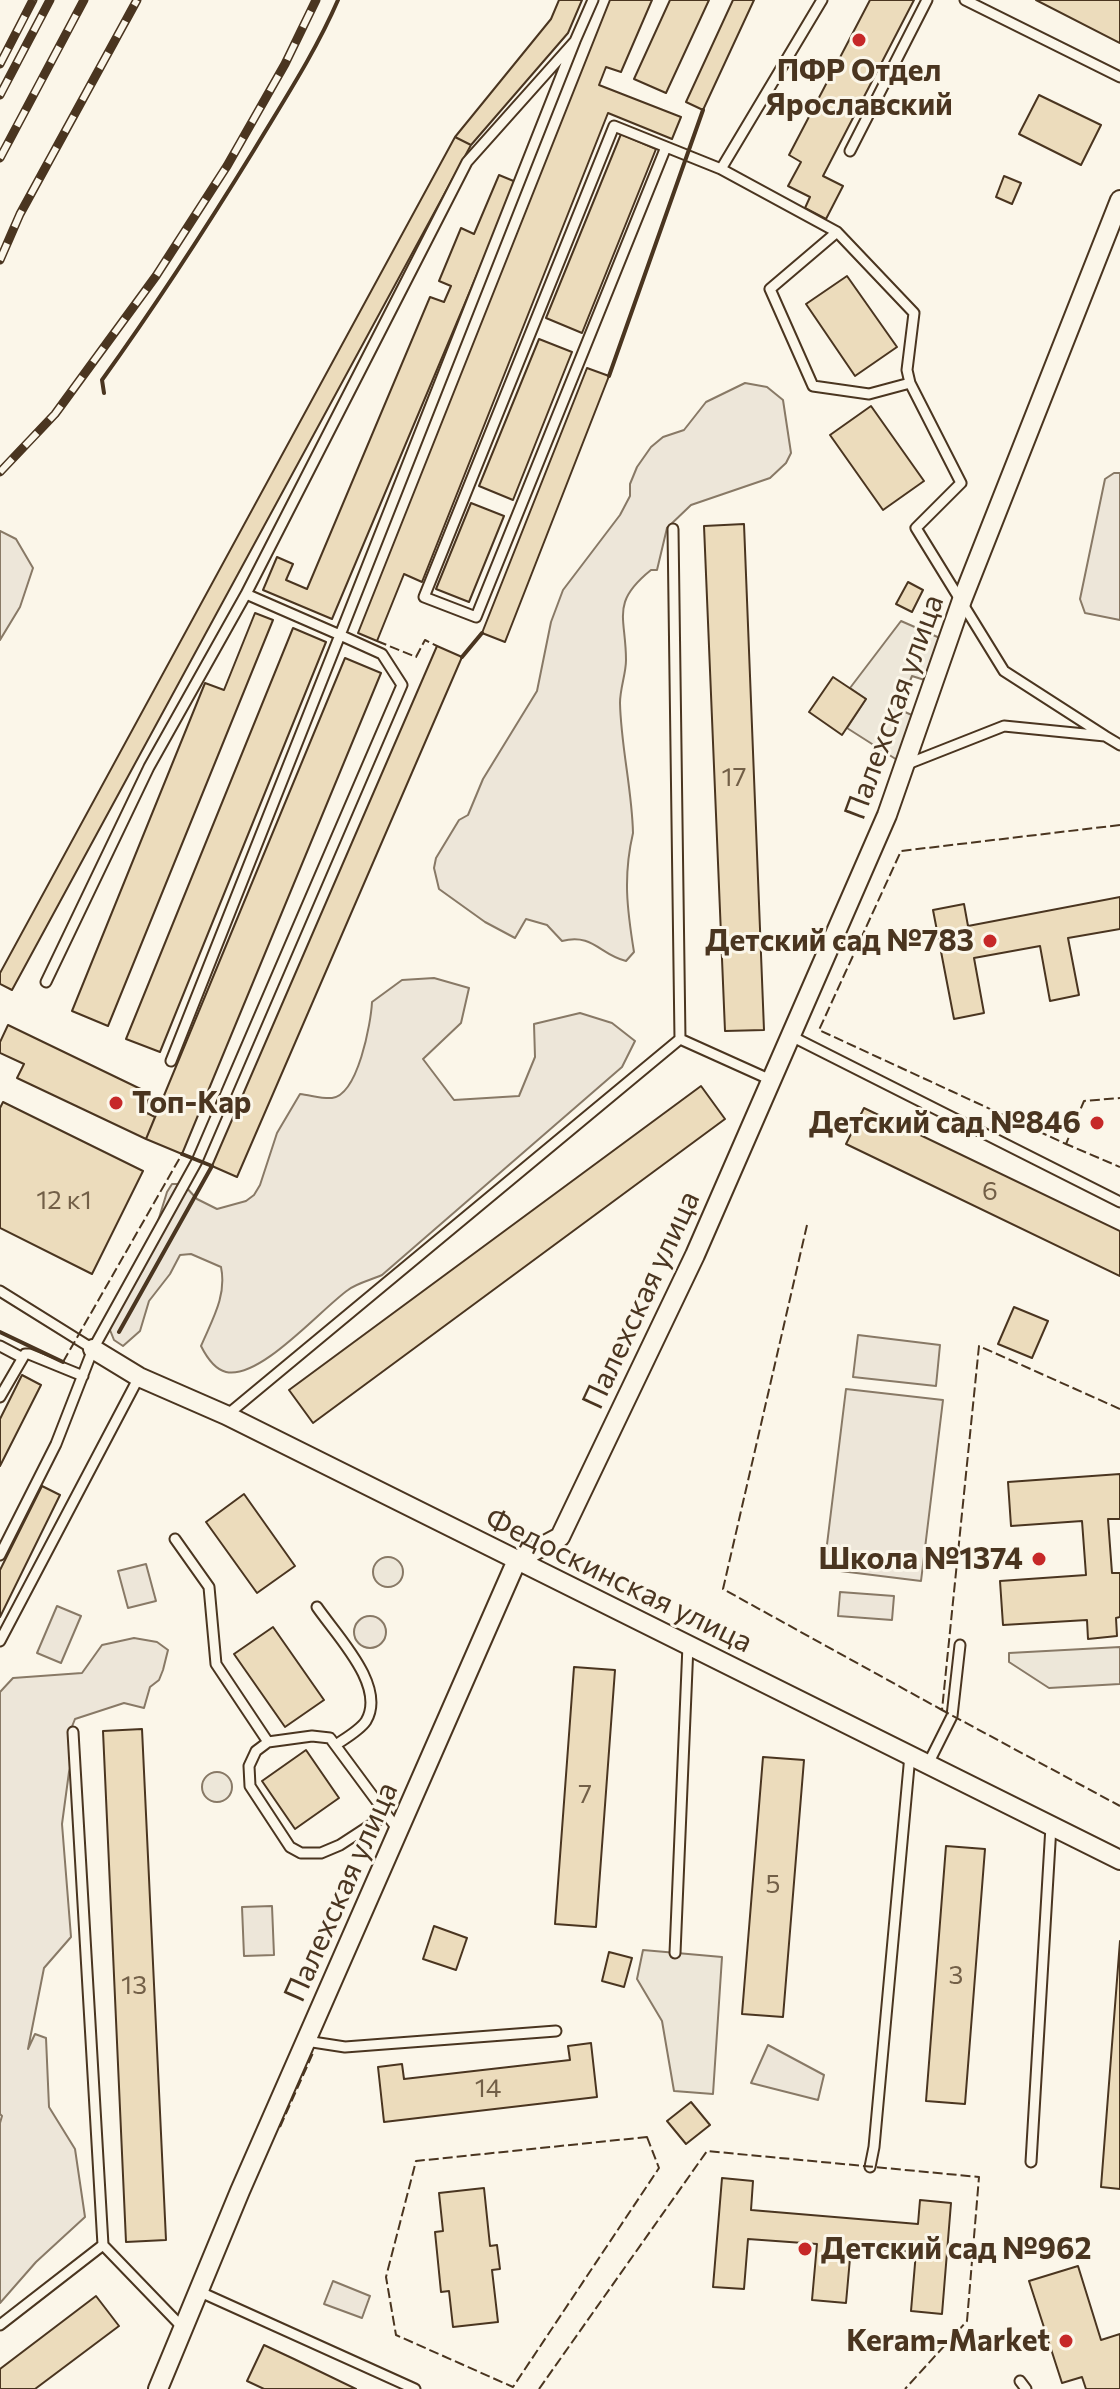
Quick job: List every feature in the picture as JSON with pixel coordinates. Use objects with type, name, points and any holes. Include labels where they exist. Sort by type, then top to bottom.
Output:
[{"type":"street","name":"Палехская улица","points":[[158,2389],[306,2041],[517,1560],[560,1537],[695,1255],[887,815],[962,600],[1120,200]]},
{"type":"street","name":"Федоскинская улица","points":[[93,1349],[139,1377],[226,1415],[1120,1860]]},
{"type":"lane","points":[[171,1061],[593,0]]},
{"type":"lane","points":[[721,169],[822,0]]},
{"type":"lane","points":[[850,151],[927,0]]},
{"type":"lane","points":[[965,0],[1120,77]]},
{"type":"lane","points":[[46,982],[149,767],[246,594],[467,162],[575,41]]},
{"type":"lane","points":[[666,147],[476,617],[424,597],[614,126],[721,169],[837,232],[914,313],[907,370],[910,383],[961,483],[916,528],[1004,671],[1120,745]]},
{"type":"lane","points":[[837,232],[770,289],[813,386],[869,394],[910,383]]},
{"type":"lane","points":[[673,529],[680,1039]]},
{"type":"lane","points":[[0,1555],[56,1444],[93,1349],[197,1161],[402,685],[382,654],[246,594]]},
{"type":"lane","points":[[905,765],[1004,726],[1105,736]]},
{"type":"lane","points":[[791,1036],[1120,1202]]},
{"type":"lane","points":[[680,1039],[771,1080]]},
{"type":"lane","points":[[226,1415],[680,1039]]},
{"type":"lane","points":[[0,1291],[93,1349]]},
{"type":"lane","points":[[0,1346],[21,1357]]},
{"type":"lane","points":[[0,1397],[21,1357],[29,1354],[83,1376]]},
{"type":"lane","points":[[0,1641],[139,1377]]},
{"type":"lane","points":[[175,1539],[209,1587],[216,1664],[268,1742]]},
{"type":"lane","points":[[317,1607],[367,1678],[372,1696],[365,1724],[337,1744]]},
{"type":"lane","points":[[675,1953],[688,1645]]},
{"type":"lane","points":[[928,1764],[952,1716],[960,1645]]},
{"type":"lane","points":[[73,1732],[103,2245],[183,2328]]},
{"type":"lane","points":[[386,1815],[340,1845],[321,1853],[301,1853],[290,1847],[250,1786],[249,1766],[256,1751],[268,1742],[312,1736],[330,1738],[398,1830]]},
{"type":"lane","points":[[870,2167],[910,1755]]},
{"type":"lane","points":[[1031,2162],[1051,1826]]},
{"type":"lane","points":[[306,2041],[345,2047],[556,2031]]},
{"type":"lane","points":[[0,2325],[103,2245]]},
{"type":"lane","points":[[198,2291],[415,2389]]},
{"type":"shaded area","points":[[745,383],[767,387],[783,400],[791,453],[786,463],[770,478],[691,505],[667,528],[657,570],[651,570],[638,582],[630,592],[623,611],[626,660],[620,703],[633,833],[627,892],[634,952],[626,961],[589,942],[573,939],[562,941],[547,925],[526,919],[515,938],[485,922],[439,889],[434,868],[436,858],[459,820],[468,815],[483,779],[537,691],[551,622],[563,590],[620,515],[630,496],[630,484],[637,467],[651,447],[663,437],[684,430],[706,402]]},
{"type":"shaded area","points":[[1120,473],[1120,620],[1085,613],[1080,599],[1105,479]]},
{"type":"shaded area","points":[[0,531],[16,539],[33,568],[20,607],[0,640]]},
{"type":"shaded area","points":[[901,621],[949,642],[934,683],[912,676],[898,709],[921,719],[905,765],[847,728],[866,699],[850,688]]},
{"type":"shaded area","points":[[434,978],[469,988],[461,1023],[423,1059],[454,1100],[519,1096],[535,1057],[534,1024],[580,1013],[612,1023],[635,1041],[622,1067],[382,1275],[348,1290],[290,1341],[256,1365],[240,1372],[226,1372],[214,1365],[205,1354],[201,1346],[220,1298],[221,1267],[191,1254],[180,1255],[149,1301],[140,1331],[123,1346],[114,1340],[110,1330],[112,1320],[143,1270],[172,1184],[183,1184],[197,1199],[217,1209],[246,1201],[254,1195],[277,1133],[300,1094],[332,1098],[349,1085],[361,1057],[372,1002],[402,980]]},
{"type":"shaded area","points":[[858,1335],[940,1345],[936,1386],[853,1377]]},
{"type":"shaded area","points":[[846,1389],[943,1400],[921,1581],[824,1569]]},
{"type":"shaded area","points":[[388,1557],[399,1561],[403,1572],[399,1583],[388,1587],[377,1583],[373,1572],[377,1561]]},
{"type":"shaded area","points":[[146,1564],[156,1601],[128,1608],[118,1571]]},
{"type":"shaded area","points":[[840,1592],[894,1596],[892,1620],[838,1616]]},
{"type":"shaded area","points":[[57,1606],[81,1616],[61,1663],[37,1653]]},
{"type":"shaded area","points":[[370,1616],[381,1621],[386,1632],[381,1643],[370,1648],[359,1643],[354,1632],[359,1621]]},
{"type":"shaded area","points":[[134,1638],[157,1642],[168,1650],[159,1680],[150,1687],[144,1708],[124,1703],[75,1719],[71,1729],[75,1751],[62,1824],[71,1937],[44,1968],[28,2049],[35,2034],[46,2038],[49,2107],[75,2149],[85,2217],[36,2262],[0,2303],[0,1692],[13,1678],[82,1673],[102,1645]]},
{"type":"shaded area","points":[[1120,1647],[1120,1684],[1049,1688],[1009,1662],[1009,1653]]},
{"type":"shaded area","points":[[217,1772],[223,1773],[231,1781],[231,1793],[223,1801],[217,1802],[211,1801],[203,1793],[202,1787],[203,1781],[211,1773]]},
{"type":"shaded area","points":[[272,1906],[274,1955],[244,1956],[242,1907]]},
{"type":"shaded area","points":[[643,1950],[722,1957],[713,2094],[674,2091],[662,2021],[637,1979]]},
{"type":"shaded area","points":[[768,2045],[824,2075],[818,2100],[751,2083]]},
{"type":"shaded area","points":[[333,2281],[370,2296],[362,2318],[324,2304]]},
{"type":"building","points":[[559,0],[582,0],[568,33],[471,145],[455,137],[551,19]]},
{"type":"building","points":[[610,0],[652,0],[621,72],[606,67],[599,85],[681,117],[672,139],[608,113],[422,582],[404,574],[377,641],[358,633]]},
{"type":"building","points":[[670,0],[709,0],[666,93],[634,79]]},
{"type":"building","points":[[733,0],[754,0],[703,110],[686,102]]},
{"type":"building","points":[[870,0],[914,0],[823,176],[843,186],[826,219],[805,208],[810,197],[788,186],[801,162],[789,155]]},
{"type":"building","points":[[1036,0],[1120,0],[1120,43]]},
{"type":"building","points":[[1039,95],[1101,125],[1081,165],[1019,134]]},
{"type":"building","points":[[621,134],[656,149],[582,333],[546,318]]},
{"type":"building","points":[[455,137],[471,145],[12,990],[0,984],[0,973]]},
{"type":"building","points":[[499,175],[516,182],[332,619],[263,590],[277,557],[293,564],[286,580],[307,589],[430,297],[444,302],[451,286],[439,281],[461,228],[474,234]]},
{"type":"building","points":[[1004,176],[1021,183],[1012,204],[996,197]]},
{"type":"building","points":[[847,276],[897,347],[855,376],[806,304]]},
{"type":"building","points":[[539,339],[572,352],[513,500],[479,486]]},
{"type":"building","points":[[587,368],[609,376],[505,642],[482,633]]},
{"type":"building","points":[[871,406],[924,481],[883,510],[830,435]]},
{"type":"building","points":[[471,503],[504,516],[469,602],[436,589]]},
{"type":"building","points":[[744,524],[764,1030],[725,1031],[704,526]]},
{"type":"building","points":[[908,582],[923,590],[912,612],[896,604]]},
{"type":"building","points":[[255,613],[273,620],[108,1026],[72,1011],[205,683],[224,690]]},
{"type":"building","points":[[293,628],[326,642],[160,1052],[126,1039]]},
{"type":"building","points":[[437,646],[462,657],[237,1177],[212,1166]]},
{"type":"building","points":[[345,658],[381,673],[182,1154],[146,1139]]},
{"type":"building","points":[[833,677],[866,699],[842,735],[809,712]]},
{"type":"building","points":[[1120,897],[1120,929],[1068,938],[1079,995],[1050,1001],[1040,946],[974,958],[984,1013],[954,1019],[933,910],[964,904],[968,926]]},
{"type":"building","points":[[8,1025],[151,1094],[143,1111],[155,1117],[146,1139],[17,1078],[24,1064],[0,1053],[0,1042]]},
{"type":"building","points":[[701,1086],[725,1119],[313,1423],[289,1390]]},
{"type":"building","points":[[3,1102],[143,1171],[92,1274],[0,1228],[0,1108]]},
{"type":"building","points":[[864,1108],[1120,1231],[1120,1276],[846,1144]]},
{"type":"building","points":[[1014,1307],[1048,1321],[1032,1358],[998,1344]]},
{"type":"building","points":[[22,1375],[41,1385],[0,1466],[0,1419]]},
{"type":"building","points":[[1120,1474],[1120,1519],[1108,1519],[1112,1573],[1120,1573],[1117,1636],[1088,1639],[1087,1620],[1003,1625],[1000,1581],[1086,1575],[1082,1521],[1011,1526],[1008,1482]]},
{"type":"building","points":[[42,1486],[60,1495],[0,1617],[0,1570]]},
{"type":"building","points":[[244,1494],[295,1566],[257,1593],[206,1522]]},
{"type":"building","points":[[273,1627],[324,1700],[285,1727],[234,1654]]},
{"type":"building","points":[[574,1667],[615,1670],[596,1927],[555,1924]]},
{"type":"building","points":[[142,1729],[166,2240],[126,2242],[103,1731]]},
{"type":"building","points":[[306,1750],[339,1798],[295,1829],[262,1781]]},
{"type":"building","points":[[763,1757],[804,1760],[783,2017],[742,2014]]},
{"type":"building","points":[[946,1846],[985,1849],[965,2104],[926,2101]]},
{"type":"building","points":[[434,1926],[467,1938],[456,1970],[423,1959]]},
{"type":"building","points":[[1120,1941],[1120,2189],[1101,2187]]},
{"type":"building","points":[[609,1952],[632,1958],[624,1987],[602,1981]]},
{"type":"building","points":[[591,2043],[597,2097],[384,2122],[378,2067],[402,2064],[404,2079],[570,2060],[568,2046]]},
{"type":"building","points":[[691,2102],[710,2125],[686,2144],[667,2121]]},
{"type":"building","points":[[722,2178],[753,2181],[751,2210],[918,2224],[920,2200],[951,2203],[942,2314],[911,2311],[916,2252],[851,2247],[846,2303],[812,2300],[817,2244],[748,2239],[744,2289],[713,2287]]},
{"type":"building","points":[[484,2188],[490,2246],[497,2245],[500,2269],[492,2270],[498,2322],[453,2327],[449,2291],[441,2292],[435,2232],[443,2231],[439,2193]]},
{"type":"building","points":[[1078,2266],[1101,2340],[1120,2334],[1120,2389],[1086,2389],[1082,2377],[1062,2383],[1029,2281]]},
{"type":"building","points":[[96,2296],[119,2326],[35,2389],[0,2389],[0,2369]]},
{"type":"building","points":[[264,2345],[356,2389],[264,2389],[247,2381]]},
{"type":"railway","points":[[0,64],[33,0]]},
{"type":"railway","points":[[0,95],[50,0]]},
{"type":"railway","points":[[0,158],[84,0]]},
{"type":"railway","points":[[0,260],[20,214],[137,0]]},
{"type":"railway","points":[[0,472],[55,414],[156,276],[227,166],[285,64],[316,0]]},
{"type":"fence","points":[[377,641],[416,657],[425,640],[437,646]]},
{"type":"fence","points":[[1120,825],[901,851],[819,1030],[1066,1144],[1084,1101],[1120,1098]]},
{"type":"fence","points":[[1067,1142],[1120,1167]]},
{"type":"fence","points":[[63,1362],[182,1154]]},
{"type":"fence","points":[[807,1225],[723,1589],[942,1710]]},
{"type":"fence","points":[[1120,1409],[979,1346],[942,1710],[1120,1806]]},
{"type":"fence","points":[[280,2127],[313,2053]]},
{"type":"fence","points":[[647,2137],[659,2168],[513,2387],[396,2335],[386,2277],[416,2161],[647,2137]]},
{"type":"fence","points":[[539,2389],[707,2151],[979,2177],[967,2321],[905,2389]]},
{"type":"wall","points":[[104,393],[102,380],[236,179],[288,95],[338,0]]},
{"type":"wall","points":[[609,376],[703,110]]},
{"type":"wall","points":[[462,657],[482,633]]},
{"type":"wall","points":[[119,1332],[212,1166],[182,1154]]},
{"type":"wall","points":[[0,1332],[63,1362]]},
{"type":"place","name":"ПФР Отдел Ярославский","points":[[859,40]]},
{"type":"place","name":"Детский сад №783","points":[[990,941]]},
{"type":"place","name":"Топ-Кар","points":[[116,1103]]},
{"type":"place","name":"Детский сад №846","points":[[1097,1123]]},
{"type":"place","name":"Школа №1374","points":[[1039,1559]]},
{"type":"place","name":"Детский сад №962","points":[[805,2249]]},
{"type":"place","name":"Keram-Market","points":[[1066,2341]]}]
